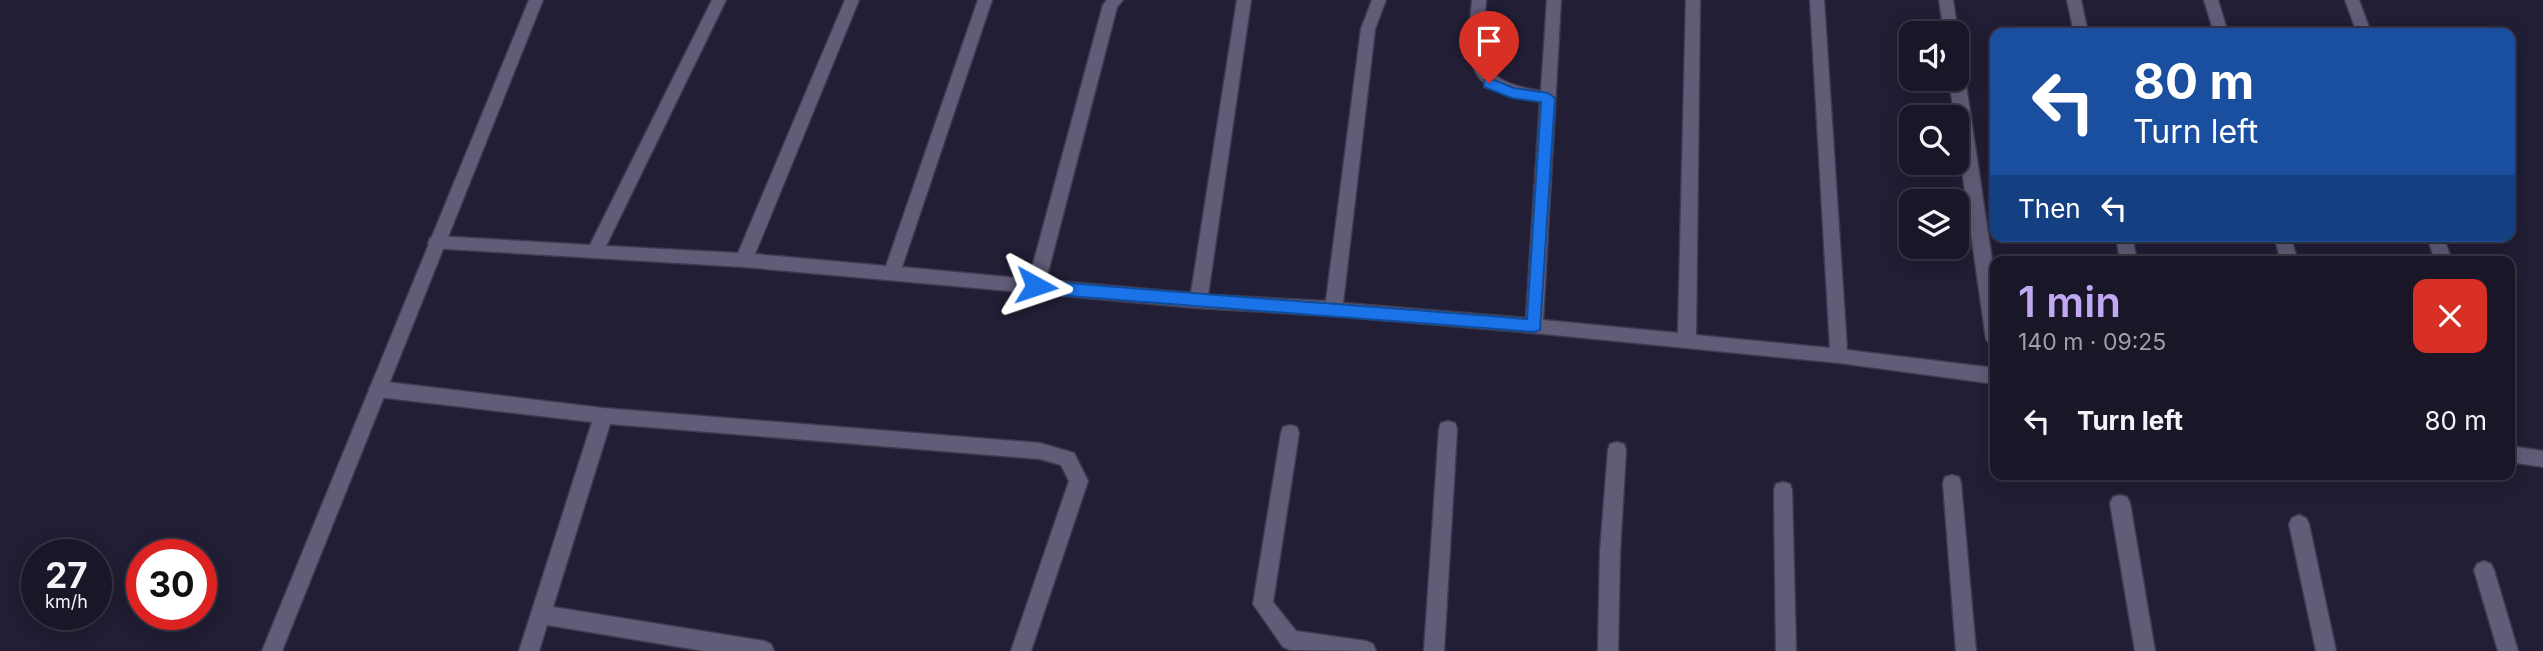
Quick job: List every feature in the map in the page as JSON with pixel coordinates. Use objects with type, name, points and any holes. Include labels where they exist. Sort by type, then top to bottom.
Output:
[{"type":"street","points":[[272,651],[536,0]]},
{"type":"street","points":[[594,253],[719,0]]},
{"type":"street","points":[[744,260],[852,0]]},
{"type":"street","points":[[892,273],[985,0]]},
{"type":"street","points":[[1036,286],[1110,5],[1116,0]]},
{"type":"street","points":[[1198,301],[1244,0]]},
{"type":"street","points":[[1334,309],[1368,29],[1379,0]]},
{"type":"street","points":[[1479,0],[1477,64],[1489,83],[1512,93],[1548,98]]},
{"type":"street","points":[[1534,326],[1554,0]]},
{"type":"street","points":[[1687,340],[1693,0]]},
{"type":"street","points":[[1817,0],[1839,356]]},
{"type":"street","points":[[1946,0],[1949,21]]},
{"type":"street","points":[[2074,0],[2080,28]]},
{"type":"street","points":[[2211,0],[2219,28]]},
{"type":"street","points":[[2352,0],[2362,28]]},
{"type":"street","points":[[1959,91],[1990,305]]},
{"type":"street","points":[[436,243],[744,260],[1198,301],[1334,309],[1534,326],[1839,356],[1990,375]]},
{"type":"street","points":[[378,389],[603,416],[1040,451],[1066,459],[1079,481],[1021,651]]},
{"type":"street","points":[[529,651],[603,416]]},
{"type":"street","points":[[1434,651],[1448,429]]},
{"type":"street","points":[[1290,433],[1263,604],[1290,640],[1366,651]]},
{"type":"street","points":[[1608,651],[1610,552],[1617,450]]},
{"type":"street","points":[[2515,453],[2543,459]]},
{"type":"street","points":[[1952,483],[1966,651]]},
{"type":"street","points":[[1783,489],[1786,651]]},
{"type":"street","points":[[2120,503],[2146,651]]},
{"type":"street","points":[[2298,524],[2326,651]]},
{"type":"street","points":[[2484,570],[2508,651]]},
{"type":"street","points":[[541,615],[764,651]]},
{"type":"route","points":[[1036,286],[1534,326],[1548,98],[1512,93],[1489,83]]}]
